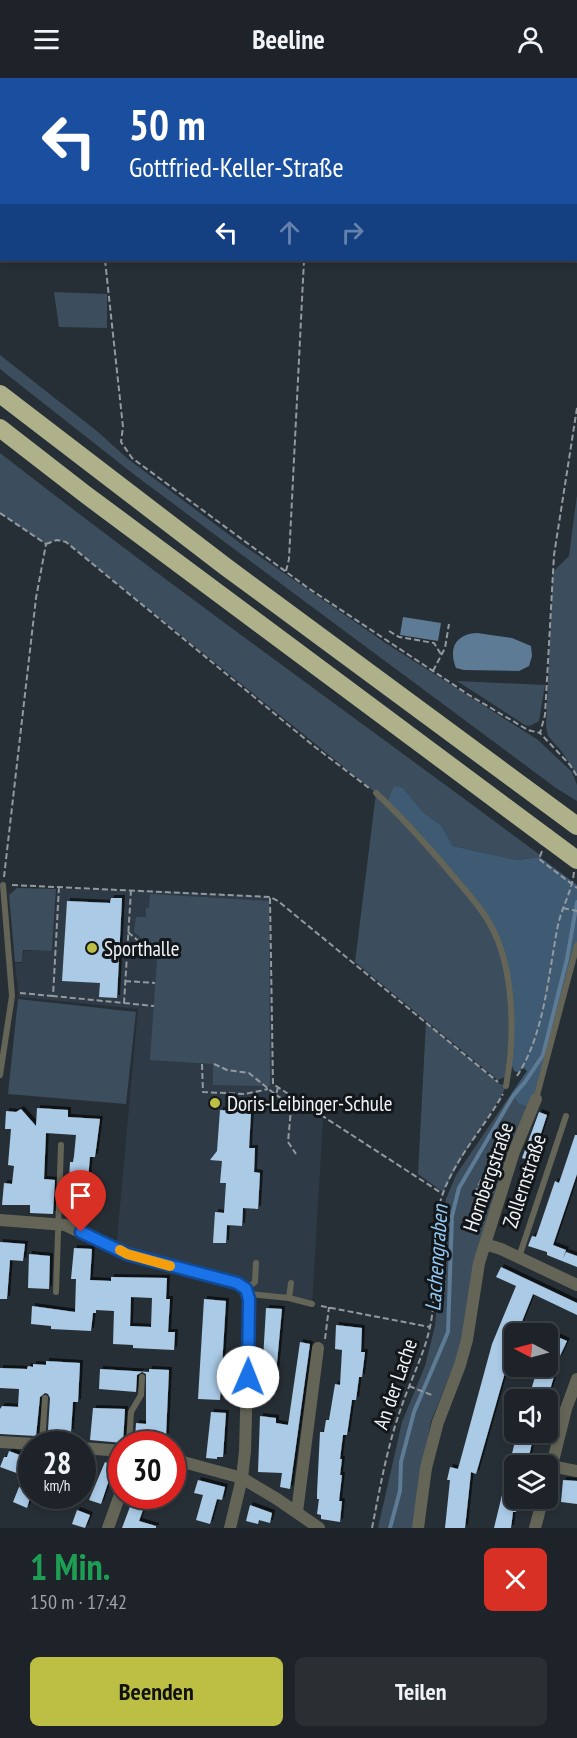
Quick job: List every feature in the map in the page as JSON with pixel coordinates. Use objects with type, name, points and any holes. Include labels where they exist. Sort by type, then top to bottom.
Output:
[{"type":"highway","points":[[0,394],[226,567],[577,826]]},
{"type":"highway","points":[[0,428],[102,507],[546,837],[576,863]]},
{"type":"street","name":"Hornbergstraße","points":[[418,1528],[426,1468],[438,1422],[467,1340],[479,1263],[514,1152],[536,1099]]},
{"type":"street","points":[[0,1220],[65,1224],[127,1254],[237,1283],[248,1292],[246,1440],[242,1478],[230,1528]]},
{"type":"street","name":"Zollernstraße","points":[[487,1238],[519,1257],[576,1282]]},
{"type":"street","points":[[300,1519],[318,1348]]},
{"type":"street","points":[[554,1455],[577,1379]]},
{"type":"street","points":[[0,1442],[18,1443]]},
{"type":"street","points":[[186,1464],[242,1478],[300,1519],[319,1528]]},
{"type":"street","points":[[558,1467],[577,1471]]},
{"type":"street","points":[[108,1528],[115,1509]]},
{"type":"street","points":[[535,1528],[540,1509]]},
{"type":"lane","points":[[376,793],[414,831],[472,899],[490,925],[498,942],[506,976],[511,1018],[510,1061],[506,1086]]},
{"type":"lane","points":[[0,1075],[12,992],[3,885]]},
{"type":"lane","name":"Hornbergstraße","points":[[536,1099],[577,945]]},
{"type":"lane","name":"Zollernstraße","points":[[519,1257],[566,1116]]},
{"type":"lane","points":[[56,1292],[61,1145]]},
{"type":"lane","points":[[256,1263],[255,1282],[248,1292],[312,1304]]},
{"type":"lane","points":[[289,1298],[291,1283]]},
{"type":"lane","points":[[129,1431],[130,1412],[141,1395],[142,1377]]},
{"type":"lane","points":[[43,1431],[45,1398]]},
{"type":"path","points":[[105,261],[123,427],[121,442],[132,458],[316,594],[528,730],[540,733],[570,765],[577,776]]},
{"type":"path","points":[[286,571],[289,559],[304,261]]},
{"type":"path","points":[[540,733],[544,715],[554,555],[577,408]]},
{"type":"path","points":[[0,513],[46,544]]},
{"type":"path","points":[[46,544],[57,540],[66,542],[315,747],[376,793]]},
{"type":"path","points":[[46,544],[36,598],[3,885],[270,897],[500,1084],[506,1086]]},
{"type":"path","points":[[433,671],[442,656],[449,624]]},
{"type":"path","points":[[389,631],[399,637],[434,643],[442,656]]},
{"type":"path","points":[[546,837],[539,859],[577,888]]},
{"type":"path","name":"An der Lache","points":[[372,1528],[395,1425],[421,1359],[430,1328],[438,1219],[443,1194],[464,1154],[506,1086],[518,1075],[531,1047],[543,1006],[558,922],[572,885],[576,863]]},
{"type":"path","points":[[53,996],[59,887]]},
{"type":"path","points":[[124,1003],[131,890]]},
{"type":"path","points":[[270,897],[273,1084],[443,1194]]},
{"type":"path","points":[[563,908],[577,911]]},
{"type":"path","points":[[128,932],[157,957]]},
{"type":"path","points":[[125,981],[155,983]]},
{"type":"path","points":[[12,992],[154,1006]]},
{"type":"path","points":[[202,1064],[203,1092],[245,1094],[268,1089]]},
{"type":"path","points":[[214,1064],[227,1070],[249,1073],[289,1103],[291,1109],[288,1142],[296,1154]]},
{"type":"path","points":[[276,1095],[279,1088]]},
{"type":"path","points":[[487,1238],[474,1203],[488,1167],[514,1152]]},
{"type":"path","points":[[312,1304],[430,1328]]},
{"type":"path","points":[[318,1348],[324,1343],[329,1307]]},
{"type":"path","points":[[409,1386],[425,1392]]},
{"type":"shaded area","points":[[54,292],[107,294],[107,328],[59,327]]},
{"type":"shaded area","points":[[0,355],[98,432],[128,459],[240,543],[387,644],[538,740],[572,772],[577,785],[577,801],[556,788],[136,476],[0,369]]},
{"type":"shaded area","points":[[0,453],[201,606],[540,855],[517,860],[453,846],[441,825],[423,812],[403,788],[414,831],[490,925],[503,958],[511,1018],[505,1077],[498,1080],[355,962],[376,793],[66,542],[57,540],[46,544],[0,513]]},
{"type":"shaded area","points":[[577,495],[577,776],[562,752],[548,736],[546,726],[553,572],[569,556]]},
{"type":"shaded area","points":[[403,617],[441,623],[438,641],[400,635]]},
{"type":"shaded area","points":[[477,633],[512,638],[531,646],[532,656],[529,666],[519,671],[456,668],[453,654],[456,643],[464,636]]},
{"type":"shaded area","points":[[457,681],[545,685],[539,721],[530,726],[525,725]]},
{"type":"shaded area","points":[[394,786],[403,788],[423,812],[441,825],[453,846],[517,860],[540,855],[577,885],[577,955],[533,1098],[528,1107],[519,1104],[511,1094],[527,1071],[524,1068],[518,1072],[514,1071],[510,1061],[509,993],[498,942],[473,899],[387,803]]},
{"type":"shaded area","points":[[17,888],[56,889],[52,951],[23,950],[22,962],[15,962],[9,895]]},
{"type":"shaded area","name":"Doris-Leibinger-Schule","points":[[57,889],[146,890],[270,897],[273,1084],[323,1119],[312,1304],[249,1294],[246,1289],[112,1246],[117,1240],[138,1009],[19,997],[15,963],[22,963],[24,951],[53,951]]},
{"type":"shaded area","points":[[150,894],[269,901],[270,1086],[213,1085],[213,1064],[150,1060],[158,945],[148,944],[134,932],[136,917],[146,917]]},
{"type":"shaded area","points":[[18,999],[136,1012],[126,1104],[8,1094]]},
{"type":"shaded area","points":[[426,1022],[500,1084],[506,1086],[443,1192],[418,1174]]},
{"type":"shaded area","points":[[511,1094],[519,1104],[528,1107],[459,1352],[431,1421],[418,1489],[414,1528],[378,1528],[402,1422],[425,1366],[435,1326],[446,1199],[456,1175]]},
{"type":"building","name":"Sporthalle","points":[[111,898],[122,898],[117,998],[99,997],[100,983],[62,981],[67,901],[110,903]]},
{"type":"building","points":[[37,1108],[68,1110],[68,1117],[100,1119],[95,1157],[90,1157],[83,1216],[64,1215],[65,1180],[69,1180],[76,1135],[46,1133],[44,1179],[55,1180],[53,1214],[30,1213],[30,1205],[2,1205],[4,1183],[12,1184],[14,1166],[8,1165],[11,1129],[5,1129],[6,1111],[16,1112],[21,1109],[36,1126]]},
{"type":"building","name":"Doris-Leibinger-Schule","points":[[220,1110],[251,1112],[249,1148],[255,1148],[254,1172],[260,1173],[258,1209],[243,1208],[242,1226],[227,1225],[226,1243],[213,1243],[215,1212],[224,1213],[226,1183],[220,1183],[222,1161],[210,1160],[217,1151]]},
{"type":"building","points":[[539,1112],[547,1115],[532,1161],[522,1158]]},
{"type":"building","points":[[575,1135],[577,1135],[577,1174],[553,1245],[566,1250],[563,1258],[566,1252],[577,1256],[577,1267],[547,1255],[547,1252],[528,1246],[532,1236],[536,1237],[555,1181],[559,1183]]},
{"type":"building","points":[[0,1242],[25,1244],[23,1261],[10,1260],[7,1299],[0,1299]]},
{"type":"building","points":[[74,1248],[92,1249],[90,1280],[111,1281],[111,1277],[167,1278],[166,1299],[170,1299],[168,1332],[175,1332],[174,1350],[133,1348],[133,1345],[113,1344],[114,1311],[96,1310],[96,1313],[93,1313],[91,1331],[51,1329],[51,1326],[31,1324],[32,1306],[75,1312],[76,1279],[71,1279]],"holes":[[[131,1297],[152,1298],[151,1327],[130,1326]]]},
{"type":"building","points":[[29,1254],[50,1256],[49,1289],[28,1288]]},
{"type":"building","points":[[501,1267],[577,1303],[577,1315],[533,1294],[521,1323],[504,1323],[504,1376],[476,1474],[471,1472],[465,1528],[445,1528],[450,1480],[447,1480],[450,1467],[458,1469],[492,1344],[516,1286],[496,1277]]},
{"type":"building","points":[[204,1299],[226,1301],[220,1400],[198,1399]]},
{"type":"building","points":[[266,1308],[282,1309],[274,1395],[261,1394]]},
{"type":"building","points":[[336,1325],[362,1328],[361,1352],[365,1352],[356,1400],[352,1400],[347,1435],[343,1435],[340,1459],[342,1459],[340,1475],[342,1475],[339,1501],[342,1501],[340,1522],[321,1519],[321,1515],[317,1514],[320,1432],[324,1432],[326,1420],[329,1420],[335,1384],[340,1385],[342,1350],[335,1349]]},
{"type":"building","points":[[558,1337],[567,1341],[558,1357]]},
{"type":"building","points":[[300,1342],[310,1344],[290,1489],[280,1487],[282,1473],[258,1472],[260,1416],[276,1418],[276,1423],[288,1425]]},
{"type":"building","points":[[46,1361],[80,1363],[78,1402],[73,1402],[71,1431],[48,1430],[50,1398],[45,1393],[40,1397],[37,1431],[18,1431],[18,1435],[0,1434],[0,1409],[2,1406],[18,1407],[19,1389],[0,1388],[0,1368],[27,1369],[28,1366],[33,1367],[33,1364],[46,1365]]},
{"type":"building","points":[[100,1369],[149,1372],[149,1369],[169,1370],[166,1431],[136,1431],[136,1423],[146,1424],[146,1374],[142,1372],[137,1375],[136,1392],[99,1389]]},
{"type":"building","points":[[535,1377],[554,1377],[550,1389],[531,1389]]},
{"type":"building","points":[[93,1408],[125,1409],[124,1431],[108,1431],[108,1442],[96,1441],[96,1431],[91,1431]]},
{"type":"building","points":[[211,1412],[226,1413],[223,1457],[217,1457],[217,1459],[206,1458]]},
{"type":"building","points":[[515,1443],[532,1443],[529,1455],[512,1455]]},
{"type":"building","points":[[9,1451],[18,1454],[18,1474],[0,1467],[4,1457],[7,1457]]},
{"type":"building","points":[[105,1462],[108,1463],[108,1483],[101,1504],[96,1502],[96,1483]]},
{"type":"building","points":[[198,1480],[225,1487],[222,1500],[217,1499],[210,1524],[196,1520],[203,1495],[194,1493]]},
{"type":"building","points":[[563,1480],[577,1481],[577,1504],[561,1502]]},
{"type":"building","points":[[504,1487],[504,1509],[517,1509],[513,1512],[511,1528],[494,1528]]},
{"type":"building","points":[[18,1490],[18,1504],[13,1502]]},
{"type":"building","points":[[250,1505],[272,1513],[270,1523],[259,1520],[258,1524],[246,1521]]},
{"type":"building","points":[[129,1509],[143,1509],[139,1521],[156,1526],[156,1528],[122,1528]]},
{"type":"building","points":[[77,1510],[90,1515],[85,1528],[72,1524]]},
{"type":"waterway","name":"Lachengraben","points":[[390,1528],[400,1491],[401,1462],[414,1412],[448,1332],[452,1216],[459,1188],[513,1096],[543,1055],[567,959],[577,902]]},
{"type":"slow traffic","points":[[120,1250],[170,1266]]},
{"type":"place","name":"Sporthalle","points":[[92,948]]},
{"type":"place","name":"Doris-Leibinger-Schule","points":[[215,1103]]},
{"type":"route","points":[[81,1232],[127,1254],[237,1283],[246,1289],[249,1294],[248,1377]]}]
